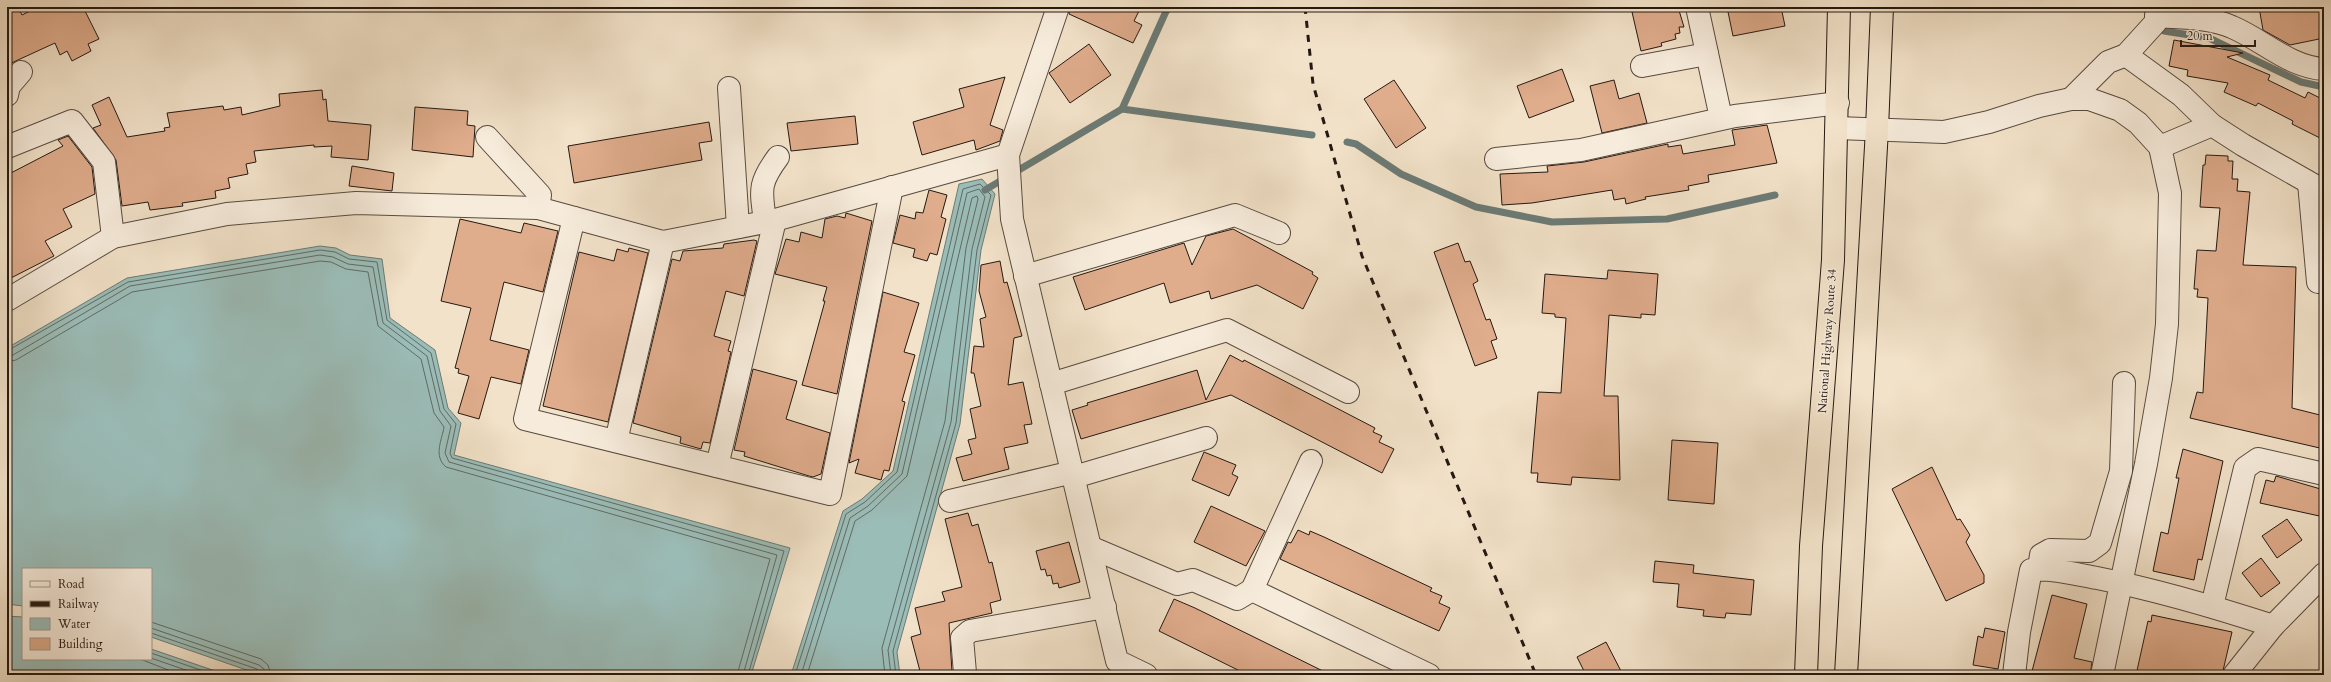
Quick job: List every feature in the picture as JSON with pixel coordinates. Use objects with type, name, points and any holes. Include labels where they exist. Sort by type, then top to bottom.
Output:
[{"type":"highway","name":"National Highway Route 34","points":[[1806,675],[1811,546],[1833,260],[1838,103],[1839,7]]},
{"type":"highway","points":[[1846,675],[1877,129],[1882,7]]},
{"type":"street","points":[[1058,7],[1008,156],[1012,219],[1117,661],[1146,675]]},
{"type":"street","points":[[1697,7],[1721,118]]},
{"type":"street","points":[[2071,99],[2108,62],[2126,55],[2156,22],[2157,12],[2208,20],[2231,26],[2288,58],[2316,68],[2324,69]]},
{"type":"street","points":[[1642,66],[1707,54]]},
{"type":"street","points":[[2126,55],[2181,95],[2212,124],[2317,187],[2318,282]]},
{"type":"street","points":[[7,95],[10,86],[21,72]]},
{"type":"street","points":[[729,88],[738,227]]},
{"type":"street","points":[[1837,128],[1944,132],[1990,122],[2039,106],[2071,99],[2089,99],[2120,110],[2138,123],[2160,147],[2170,193],[2167,324],[2161,378],[2122,583],[2102,675]]},
{"type":"street","points":[[1496,159],[1581,150],[1721,118],[1838,103]]},
{"type":"street","points":[[7,147],[72,121],[104,162],[113,237]]},
{"type":"street","points":[[2160,147],[2212,124]]},
{"type":"street","points":[[486,137],[540,194],[538,208]]},
{"type":"street","points":[[7,300],[113,237],[227,214],[356,203],[538,208],[663,242],[770,220],[1008,156]]},
{"type":"street","points":[[717,466],[770,220],[761,187],[766,173],[778,157]]},
{"type":"street","points":[[574,218],[525,418],[830,494],[892,188]]},
{"type":"street","points":[[1025,276],[1235,215],[1279,233]]},
{"type":"street","points":[[616,441],[663,242]]},
{"type":"street","points":[[1051,384],[1227,330],[1348,392]]},
{"type":"street","points":[[2039,570],[2041,555],[2050,550],[2089,551],[2100,543],[2121,471],[2124,383]]},
{"type":"street","points":[[950,501],[1073,475],[1206,438]]},
{"type":"street","points":[[2212,606],[2245,468],[2258,459],[2324,474]]},
{"type":"street","points":[[1090,547],[1177,584],[1193,580],[1237,599],[1252,590],[1311,461]]},
{"type":"street","points":[[2014,675],[2019,632],[2031,570],[2047,569],[2122,583],[2212,606],[2273,626]]},
{"type":"street","points":[[2234,675],[2273,626],[2324,574]]},
{"type":"street","points":[[1252,590],[1429,675]]},
{"type":"street","points":[[965,673],[962,638],[970,631],[1105,607]]},
{"type":"water","points":[[982,179],[995,194],[981,250],[960,424],[897,652],[900,675],[791,675],[843,511],[862,499],[893,471],[959,184]]},
{"type":"water","points":[[320,246],[336,248],[350,255],[382,259],[390,318],[435,350],[448,408],[461,423],[454,455],[790,548],[751,675],[261,675],[152,637],[152,568],[22,568],[22,606],[7,604],[7,348],[127,278]]},
{"type":"water","points":[[7,616],[22,617],[22,660],[152,660],[152,649],[227,675],[7,675]]},
{"type":"building","points":[[7,7],[18,7],[22,15],[38,7],[83,7],[99,39],[88,44],[91,51],[72,61],[67,51],[60,55],[55,43],[7,65]]},
{"type":"building","points":[[1070,7],[1141,7],[1134,21],[1142,25],[1133,43],[1069,14]]},
{"type":"building","points":[[1652,7],[1678,7],[1684,27],[1679,27],[1680,33],[1675,34],[1676,39],[1661,43],[1662,46],[1641,51],[1632,12]]},
{"type":"building","points":[[1727,7],[1781,7],[1785,26],[1733,36]]},
{"type":"building","points":[[2259,7],[2324,7],[2324,38],[2290,45],[2263,30]]},
{"type":"building","points":[[2174,40],[2243,53],[2227,57],[2270,75],[2268,80],[2305,98],[2308,92],[2324,100],[2324,140],[2292,124],[2293,121],[2258,103],[2256,106],[2224,92],[2228,83],[2187,76],[2188,70],[2169,66]]},
{"type":"building","points":[[1089,44],[1111,75],[1070,103],[1049,73]]},
{"type":"building","points":[[1562,69],[1574,101],[1529,118],[1517,86]]},
{"type":"building","points":[[1005,77],[990,125],[1003,130],[1000,141],[976,150],[974,140],[922,155],[913,122],[964,107],[959,89]]},
{"type":"building","points":[[1394,80],[1426,128],[1396,148],[1364,99]]},
{"type":"building","points":[[1614,80],[1619,99],[1639,93],[1647,123],[1602,133],[1590,86]]},
{"type":"building","points":[[322,90],[323,100],[326,99],[328,121],[371,125],[368,160],[331,157],[332,146],[314,147],[314,145],[254,151],[256,162],[246,164],[248,174],[228,178],[230,188],[215,191],[216,198],[182,203],[183,206],[150,210],[148,202],[122,206],[116,160],[93,128],[101,125],[92,105],[109,97],[127,137],[165,131],[164,128],[170,127],[167,113],[223,106],[224,110],[241,107],[242,115],[280,106],[279,94]]},
{"type":"building","points":[[415,107],[468,111],[467,125],[475,126],[473,157],[412,150]]},
{"type":"building","points":[[855,116],[858,144],[791,151],[787,123]]},
{"type":"building","points":[[709,122],[712,141],[699,143],[702,160],[574,183],[568,146]]},
{"type":"building","points":[[1767,125],[1777,163],[1708,175],[1709,182],[1688,186],[1689,190],[1645,197],[1646,199],[1626,204],[1625,198],[1614,200],[1612,190],[1532,203],[1502,205],[1500,174],[1548,172],[1547,166],[1584,162],[1668,144],[1668,147],[1681,145],[1683,154],[1735,145],[1732,130]]},
{"type":"building","points":[[68,136],[92,167],[95,194],[63,209],[72,227],[45,241],[54,256],[7,280],[7,175],[63,146],[58,140]]},
{"type":"building","points":[[2206,155],[2228,156],[2228,161],[2233,161],[2232,179],[2238,179],[2237,191],[2250,192],[2243,265],[2296,267],[2292,408],[2324,416],[2324,449],[2190,418],[2197,392],[2203,393],[2208,298],[2197,297],[2198,289],[2194,289],[2197,250],[2216,251],[2220,208],[2200,207],[2203,165],[2205,165]]},
{"type":"building","points":[[352,166],[394,173],[392,191],[349,186]]},
{"type":"building","points":[[929,190],[947,195],[941,217],[946,219],[937,255],[930,253],[927,261],[913,257],[915,249],[893,243],[900,215],[915,219],[916,212],[923,213]]},
{"type":"building","points":[[846,213],[872,221],[837,394],[802,385],[825,301],[823,301],[827,287],[775,274],[786,239],[799,242],[801,232],[822,238],[825,219],[837,216],[845,218]]},
{"type":"building","points":[[460,219],[521,233],[524,223],[558,231],[543,292],[504,282],[490,340],[529,350],[521,384],[491,377],[479,419],[458,413],[469,376],[458,373],[459,369],[455,368],[471,308],[441,301]]},
{"type":"building","points":[[1233,229],[1313,272],[1312,274],[1318,278],[1303,309],[1257,285],[1211,299],[1209,291],[1170,303],[1164,283],[1085,310],[1073,277],[1184,243],[1192,265],[1206,236]]},
{"type":"building","points":[[754,240],[757,241],[744,296],[726,291],[714,336],[731,341],[728,351],[731,352],[710,443],[703,442],[701,449],[680,443],[681,437],[633,423],[672,259],[680,261],[683,251],[723,248],[724,244]]},
{"type":"building","points":[[1458,243],[1465,262],[1470,261],[1478,281],[1473,284],[1486,320],[1490,319],[1497,339],[1491,341],[1497,358],[1475,366],[1434,252]]},
{"type":"building","points":[[629,248],[648,253],[608,422],[543,406],[579,252],[614,261],[617,249],[628,252]]},
{"type":"building","points":[[1000,261],[1004,283],[1007,282],[1022,336],[1014,338],[1008,385],[1023,382],[1032,424],[1024,425],[1028,443],[1004,448],[1009,469],[963,481],[956,458],[972,454],[968,440],[976,438],[970,409],[981,406],[974,373],[971,373],[974,346],[984,347],[980,319],[986,317],[979,291],[981,265]]},
{"type":"building","points":[[1608,270],[1658,274],[1655,315],[1641,314],[1641,318],[1609,315],[1604,396],[1618,396],[1620,480],[1572,477],[1571,485],[1537,482],[1538,473],[1531,473],[1538,392],[1561,393],[1566,318],[1555,317],[1555,314],[1542,313],[1545,274],[1607,279]]},
{"type":"building","points":[[883,292],[919,303],[904,352],[915,355],[902,401],[905,402],[889,471],[884,470],[881,480],[855,473],[859,459],[849,463]]},
{"type":"building","points":[[1230,355],[1243,362],[1244,360],[1375,428],[1373,432],[1382,436],[1379,442],[1394,449],[1382,473],[1231,395],[1081,439],[1072,410],[1088,405],[1087,403],[1197,370],[1206,400]]},
{"type":"building","points":[[753,369],[797,381],[786,419],[830,433],[821,474],[813,477],[809,476],[744,456],[745,452],[734,450]]},
{"type":"building","points":[[1672,440],[1718,443],[1714,504],[1668,500]]},
{"type":"building","points":[[2183,449],[2223,461],[2202,560],[2198,559],[2194,580],[2153,571],[2161,532],[2168,534],[2179,478],[2176,478]]},
{"type":"building","points":[[1204,452],[1236,465],[1232,474],[1238,477],[1229,496],[1192,480]]},
{"type":"building","points":[[1932,467],[1957,520],[1960,519],[1970,535],[1966,542],[1984,575],[1984,583],[1946,601],[1892,489]]},
{"type":"building","points":[[2276,476],[2324,490],[2324,517],[2260,503],[2266,480],[2274,482]]},
{"type":"building","points":[[1211,506],[1265,531],[1246,566],[1194,542]]},
{"type":"building","points":[[968,513],[972,526],[978,524],[989,563],[992,562],[1001,600],[990,603],[992,613],[949,623],[952,672],[939,675],[921,675],[911,637],[921,634],[915,608],[945,601],[942,592],[962,587],[945,519]]},
{"type":"building","points":[[2287,519],[2302,540],[2277,558],[2262,536]]},
{"type":"building","points":[[1298,530],[1309,535],[1310,531],[1324,537],[1432,588],[1430,591],[1442,596],[1439,603],[1450,608],[1439,631],[1280,559],[1288,542],[1291,543]]},
{"type":"building","points":[[1069,542],[1080,582],[1059,588],[1058,583],[1053,584],[1051,575],[1047,576],[1045,569],[1041,570],[1036,551]]},
{"type":"building","points":[[2261,558],[2280,583],[2261,597],[2242,573]]},
{"type":"building","points":[[1655,561],[1694,565],[1693,573],[1754,580],[1751,615],[1726,613],[1725,618],[1703,616],[1704,610],[1677,607],[1679,584],[1653,582]]},
{"type":"building","points":[[2052,595],[2087,604],[2074,658],[2092,662],[2090,675],[2031,675]]},
{"type":"building","points":[[1174,599],[1331,675],[1248,675],[1159,631]]},
{"type":"building","points":[[2152,615],[2232,632],[2222,675],[2136,675],[2148,621],[2151,622]]},
{"type":"building","points":[[1985,628],[2005,632],[1998,669],[1973,665],[1978,636],[1983,638]]},
{"type":"building","points":[[1606,642],[1623,675],[1586,675],[1577,657]]},
{"type":"waterway","points":[[985,190],[1122,109],[1168,7]]},
{"type":"waterway","points":[[2164,31],[2209,38],[2301,82],[2324,87]]},
{"type":"waterway","points":[[1122,109],[1312,135]]},
{"type":"waterway","points":[[1347,142],[1356,144],[1401,174],[1476,207],[1552,222],[1667,219],[1775,195]]},
{"type":"railway","points":[[1305,7],[1313,84],[1362,256],[1536,675]]}]
